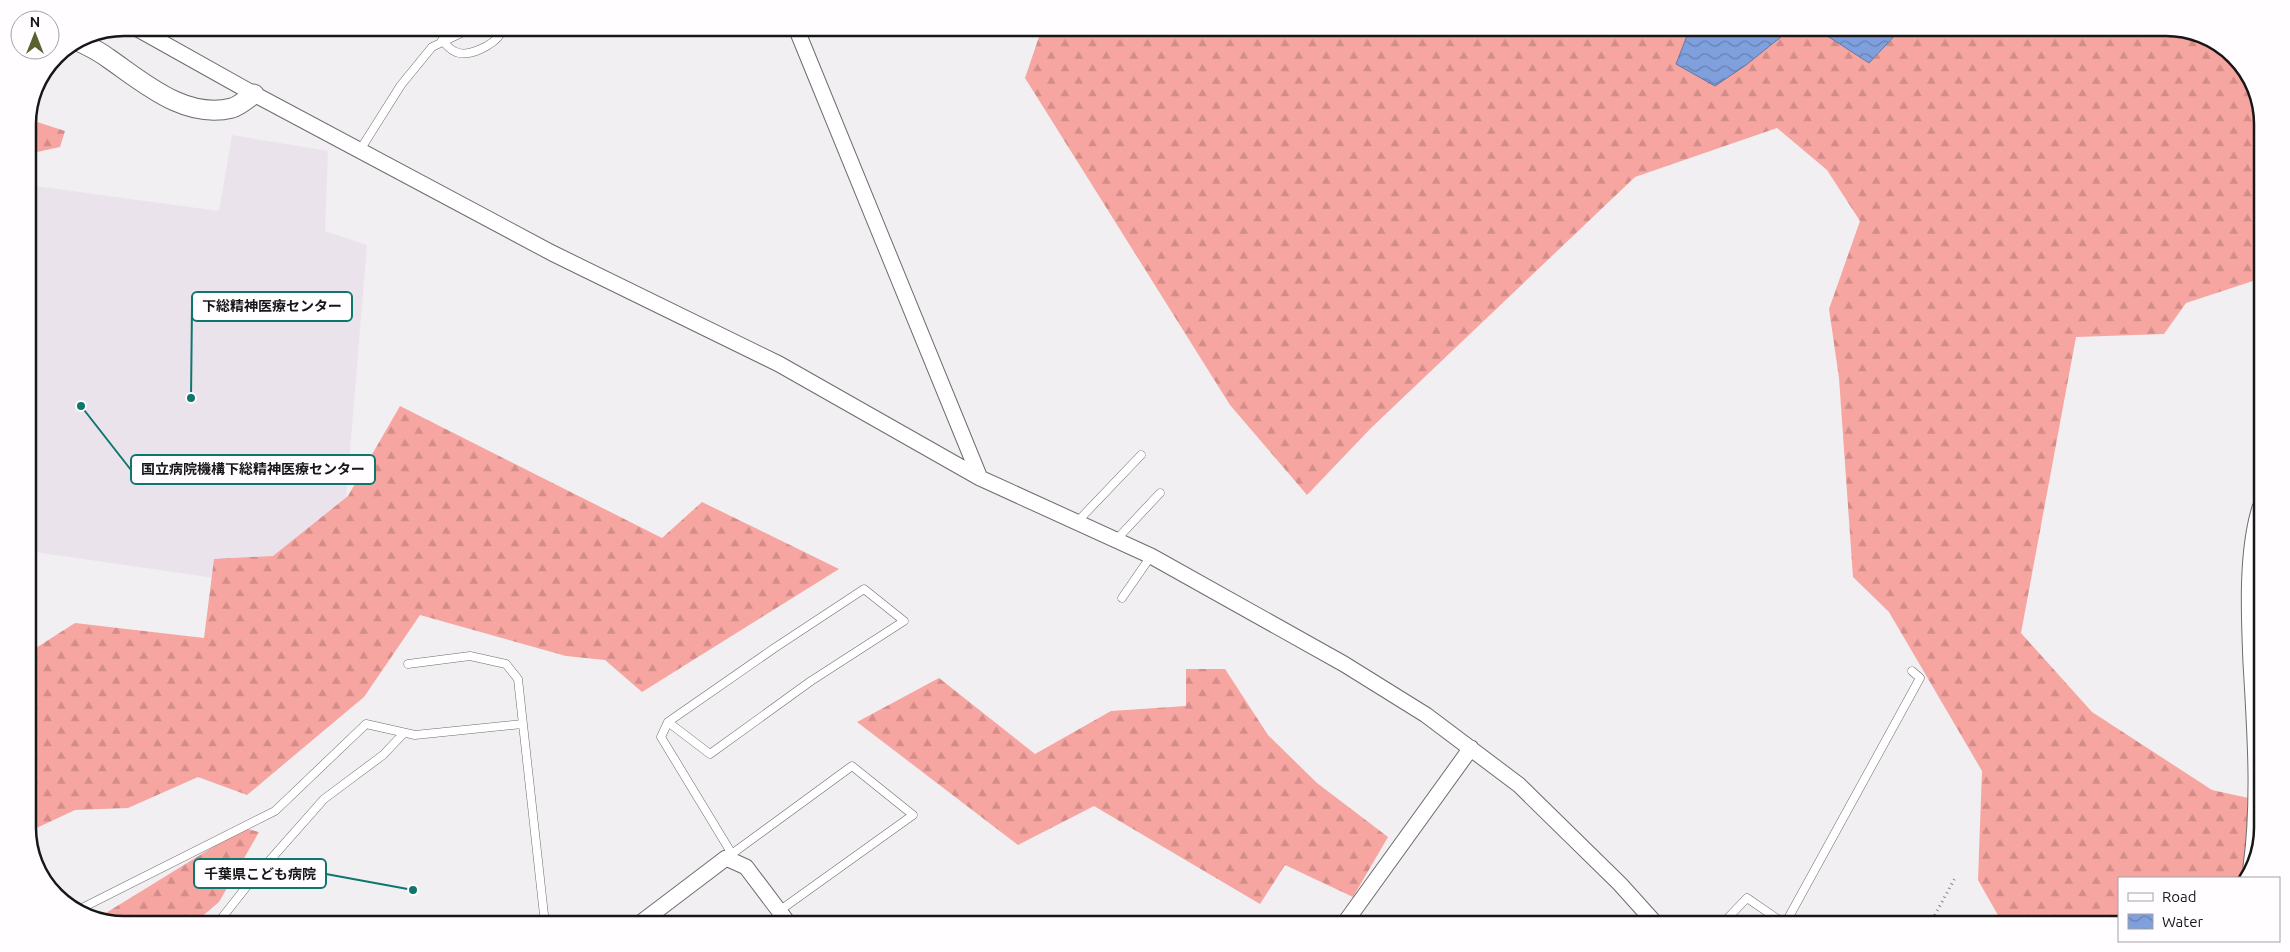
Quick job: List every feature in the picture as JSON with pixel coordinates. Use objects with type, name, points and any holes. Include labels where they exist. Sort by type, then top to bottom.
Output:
[{"type":"street","points":[[151,36],[254,94],[552,253],[779,364],[980,478],[1151,556],[1344,664],[1426,715],[1519,785],[1620,884],[1649,916]]},
{"type":"street","points":[[799,36],[980,478]]},
{"type":"street","points":[[86,45],[106,56],[151,88],[175,101],[200,109],[208,111],[233,108],[254,94]]},
{"type":"street","points":[[2254,553],[2251,614],[2254,629]]},
{"type":"street","points":[[1350,916],[1471,748]]},
{"type":"street","points":[[650,916],[729,856],[746,867],[783,916]]},
{"type":"lane","points":[[360,150],[401,85],[432,47],[452,36]]},
{"type":"lane","points":[[442,40],[453,51],[462,54],[490,46],[498,36]]},
{"type":"lane","points":[[1077,522],[1141,455]]},
{"type":"lane","points":[[1116,540],[1160,493]]},
{"type":"lane","points":[[1122,598],[1151,556]]},
{"type":"lane","points":[[668,722],[710,754],[811,682],[904,621],[864,589],[668,722],[661,737],[729,856],[852,766],[913,815],[778,911]]},
{"type":"lane","points":[[408,664],[470,656],[506,664],[518,679],[544,916]]},
{"type":"lane","points":[[1789,916],[1920,678],[1912,671]]},
{"type":"lane","points":[[85,906],[275,811],[366,724],[415,735],[522,724]]},
{"type":"lane","points":[[223,916],[247,886],[324,799],[384,755],[404,733]]},
{"type":"lane","points":[[1730,916],[1747,898],[1773,916]]},
{"type":"path","points":[[1934,916],[1955,878]]},
{"type":"shaded area","points":[[232,135],[328,151],[325,231],[367,245],[338,596],[36,552],[36,186],[219,211]]},
{"type":"green space","points":[[1039,36],[1687,36],[1676,64],[1746,65],[1782,36],[1829,37],[1869,63],[1894,36],[2166,36],[2189,39],[2210,48],[2236,71],[2251,101],[2254,118],[2254,281],[2186,303],[2164,334],[2076,337],[2021,633],[2092,712],[2212,790],[2254,799],[2254,834],[2249,856],[2242,872],[2239,877],[2118,877],[2118,916],[1998,916],[1978,880],[1982,771],[1889,612],[1853,577],[1839,378],[1829,309],[1860,221],[1827,170],[1777,128],[1635,177],[1371,428],[1307,495],[1230,405],[1025,78]]},
{"type":"green space","points":[[36,122],[65,131],[60,147],[36,152]]},
{"type":"green space","points":[[400,406],[662,538],[702,502],[839,569],[642,692],[605,660],[566,656],[420,615],[364,697],[247,795],[198,777],[128,808],[75,810],[36,828],[36,648],[75,623],[204,638],[214,559],[273,556],[348,496]]},
{"type":"green space","points":[[1186,669],[1225,669],[1268,735],[1317,783],[1388,837],[1353,897],[1285,865],[1260,904],[1094,806],[1018,845],[857,722],[939,678],[1035,754],[1111,711],[1186,706]]},
{"type":"green space","points":[[244,828],[259,832],[219,902],[202,916],[118,916],[105,914]]},
{"type":"water","points":[[1687,36],[1782,36],[1746,65],[1715,86],[1676,64]]},
{"type":"water","points":[[1825,36],[1894,36],[1869,63]]},
{"type":"place","name":"下総精神医療センター","points":[[191,398]]},
{"type":"place","name":"国立病院機構下総精神医療センター","points":[[81,406]]},
{"type":"place","name":"千葉県こども病院","points":[[413,890]]}]
